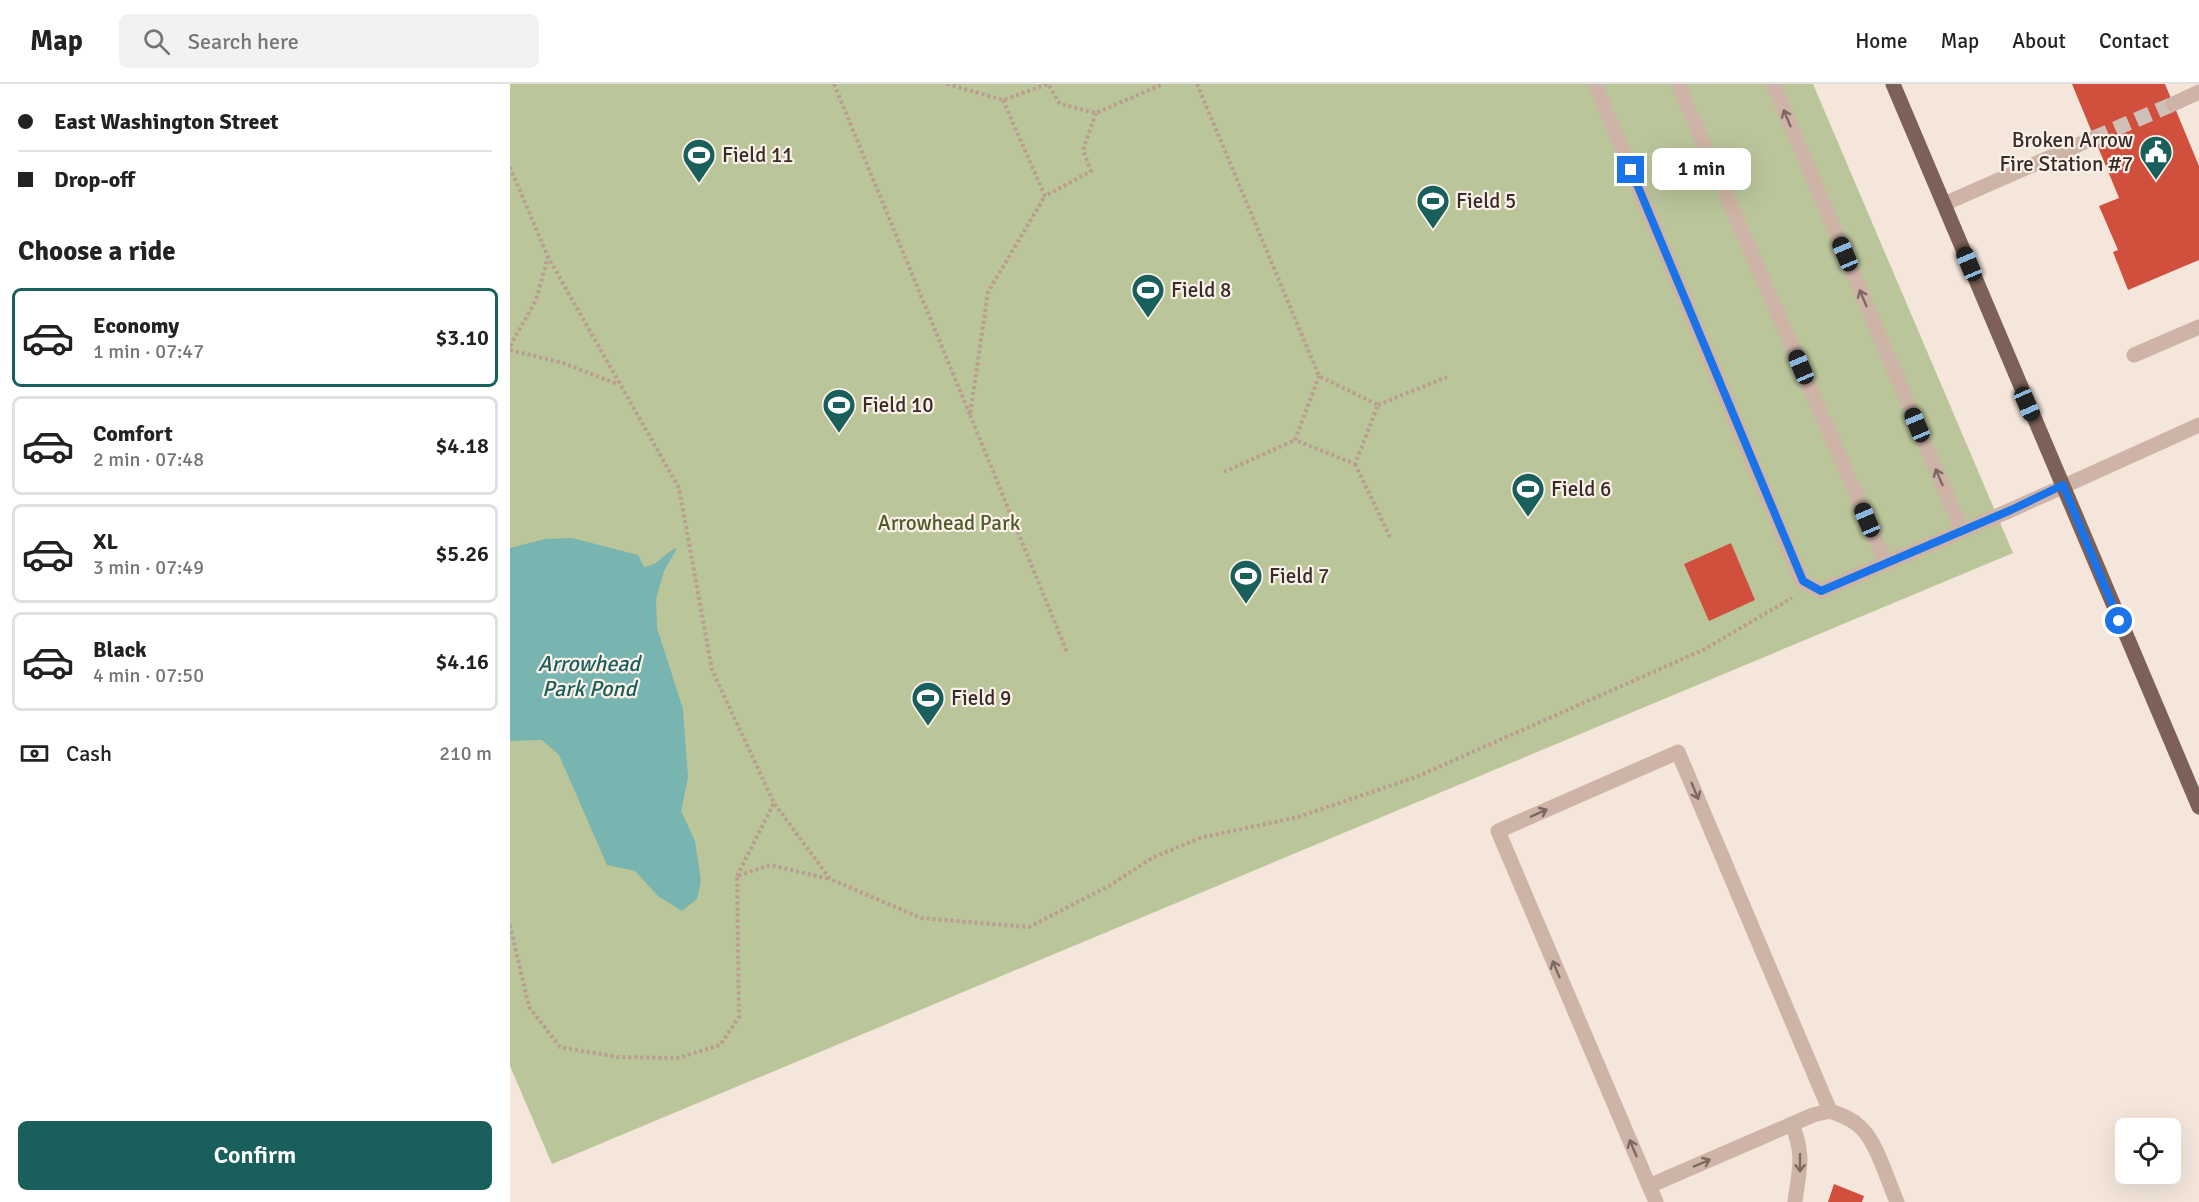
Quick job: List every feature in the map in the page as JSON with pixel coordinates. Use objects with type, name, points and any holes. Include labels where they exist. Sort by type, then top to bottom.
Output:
[{"type":"main road","points":[[1893,84],[2199,807]]},
{"type":"street","points":[[1595,84],[1803,581],[1811,587],[1821,591],[2199,425]]},
{"type":"street","points":[[1678,84],[1886,563]]},
{"type":"street","points":[[1773,84],[1962,531]]},
{"type":"street","points":[[2173,104],[2199,92]]},
{"type":"street","points":[[1944,204],[2094,138]]},
{"type":"street","points":[[2134,355],[2199,327]]},
{"type":"street","points":[[1656,1202],[1498,831],[1678,752],[1830,1111]]},
{"type":"street","points":[[1649,1186],[1792,1124],[1830,1111],[1846,1117],[1861,1127],[1874,1149],[1897,1202]]},
{"type":"street","points":[[1792,1124],[1800,1143],[1802,1168],[1795,1202]]},
{"type":"path","points":[[834,84],[1067,652]]},
{"type":"path","points":[[947,84],[1004,100],[1048,84],[1059,104],[1096,113],[1163,84]]},
{"type":"path","points":[[1197,84],[1319,376],[1378,405]]},
{"type":"path","points":[[1004,100],[1046,196]]},
{"type":"path","points":[[970,415],[988,292],[1046,196],[1091,171],[1083,150],[1096,113]]},
{"type":"path","points":[[510,167],[548,256],[618,384],[679,488],[712,670],[774,803],[830,879]]},
{"type":"path","points":[[548,256],[536,300],[510,348],[563,363],[618,384]]},
{"type":"path","points":[[1224,472],[1295,440],[1319,376]]},
{"type":"path","points":[[1355,464],[1378,405],[1447,377]]},
{"type":"path","points":[[1295,440],[1355,464],[1390,537]]},
{"type":"path","points":[[736,876],[770,866],[830,879],[921,918],[1029,927],[1108,886],[1152,858],[1200,838],[1298,818],[1416,777],[1580,706],[1703,650],[1811,587]]},
{"type":"path","points":[[510,925],[529,1007],[560,1047],[617,1057],[678,1058],[720,1045],[739,1017],[736,876],[774,803]]},
{"type":"green space","name":"Arrowhead Park","points":[[510,84],[1813,84],[2013,553],[552,1164],[510,1066]]},
{"type":"water","name":"Arrowhead Park Pond","points":[[572,538],[638,555],[644,567],[650,566],[677,548],[664,571],[656,599],[657,628],[683,709],[688,778],[681,811],[695,841],[701,881],[697,899],[682,911],[658,896],[635,871],[607,865],[559,755],[542,740],[510,741],[510,548],[545,539]]},
{"type":"building","name":"Broken Arrow Fire Station #7","points":[[2072,84],[2165,84],[2199,166],[2199,260],[2128,290],[2113,252],[2118,250],[2099,206],[2119,198]]},
{"type":"building","points":[[1731,543],[1755,600],[1709,621],[1684,564]]},
{"type":"building","points":[[1834,1184],[1864,1196],[1862,1202],[1828,1202]]},
{"type":"tunnel","points":[[2094,138],[2173,104]]},
{"type":"place","name":"Broken Arrow Fire Station #7","points":[[2156,181]]},
{"type":"place","name":"Field 11","points":[[699,184]]},
{"type":"place","name":"Field 5","points":[[1433,230]]},
{"type":"place","name":"Field 8","points":[[1148,319]]},
{"type":"place","name":"Field 10","points":[[839,434]]},
{"type":"place","name":"Field 6","points":[[1528,518]]},
{"type":"place","name":"Field 7","points":[[1246,605]]},
{"type":"place","name":"Field 9","points":[[928,727]]},
{"type":"route","points":[[1631,170],[1803,581],[1821,591],[2011,510],[2063,485],[2119,621]]}]
